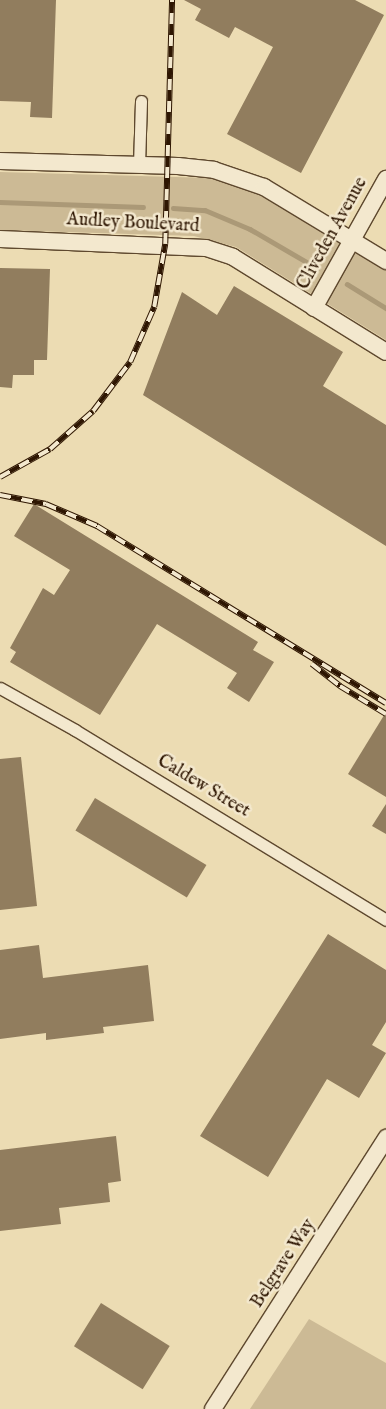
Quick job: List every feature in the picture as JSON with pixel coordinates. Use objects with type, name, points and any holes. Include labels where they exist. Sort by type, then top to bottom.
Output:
[{"type":"street","points":[[139,165],[141,101]]},
{"type":"street","points":[[0,161],[189,166],[243,179],[296,204],[386,261]]},
{"type":"street","name":"Cliveden Avenue","points":[[314,308],[354,241],[386,179]]},
{"type":"street","name":"Audley Boulevard","points":[[0,239],[206,248],[233,257],[386,352]]},
{"type":"street","name":"Caldew Street","points":[[0,688],[75,730],[386,920]]},
{"type":"street","name":"Belgrave Way","points":[[213,1409],[386,1138]]},
{"type":"shaded area","points":[[0,172],[211,178],[253,192],[300,216],[386,269],[386,340],[236,247],[194,236],[0,230]]},
{"type":"shaded area","points":[[309,1319],[386,1363],[386,1409],[250,1409]]},
{"type":"building","points":[[0,0],[56,0],[52,118],[30,117],[31,102],[0,101]]},
{"type":"building","points":[[184,0],[355,0],[384,15],[301,173],[227,134],[273,47],[235,27],[229,38],[195,20],[201,9]]},
{"type":"building","points":[[0,268],[50,269],[47,360],[34,360],[34,375],[13,375],[12,388],[0,387]]},
{"type":"building","points":[[234,286],[343,352],[323,386],[386,425],[386,546],[143,395],[182,292],[217,315]]},
{"type":"building","points":[[34,504],[258,642],[253,650],[274,662],[249,702],[227,688],[237,673],[157,624],[100,715],[10,662],[16,652],[10,648],[43,588],[54,595],[70,570],[14,536]]},
{"type":"building","points":[[386,712],[386,797],[348,774]]},
{"type":"building","points":[[21,757],[37,906],[0,910],[0,759]]},
{"type":"building","points":[[95,798],[206,865],[187,898],[75,831]]},
{"type":"building","points":[[386,804],[386,834],[372,826]]},
{"type":"building","points":[[328,934],[386,970],[386,1022],[372,1045],[386,1053],[359,1098],[327,1079],[268,1177],[200,1136]]},
{"type":"building","points":[[39,945],[43,978],[148,965],[154,1021],[103,1027],[104,1033],[46,1040],[46,1033],[0,1039],[0,950]]},
{"type":"building","points":[[116,1136],[121,1181],[108,1183],[110,1202],[59,1208],[61,1224],[0,1231],[0,1150]]},
{"type":"building","points":[[101,1303],[170,1346],[143,1389],[74,1346]]},
{"type":"waterway","points":[[0,202],[143,207]]},
{"type":"waterway","points":[[173,208],[205,210],[250,229],[317,268]]},
{"type":"waterway","points":[[347,284],[386,308]]},
{"type":"railway","points":[[0,477],[50,449],[93,411],[130,362],[154,307],[165,244],[172,0]]},
{"type":"railway","points":[[0,495],[46,504],[97,526],[386,703]]},
{"type":"railway","points":[[312,664],[340,686],[386,714]]}]
